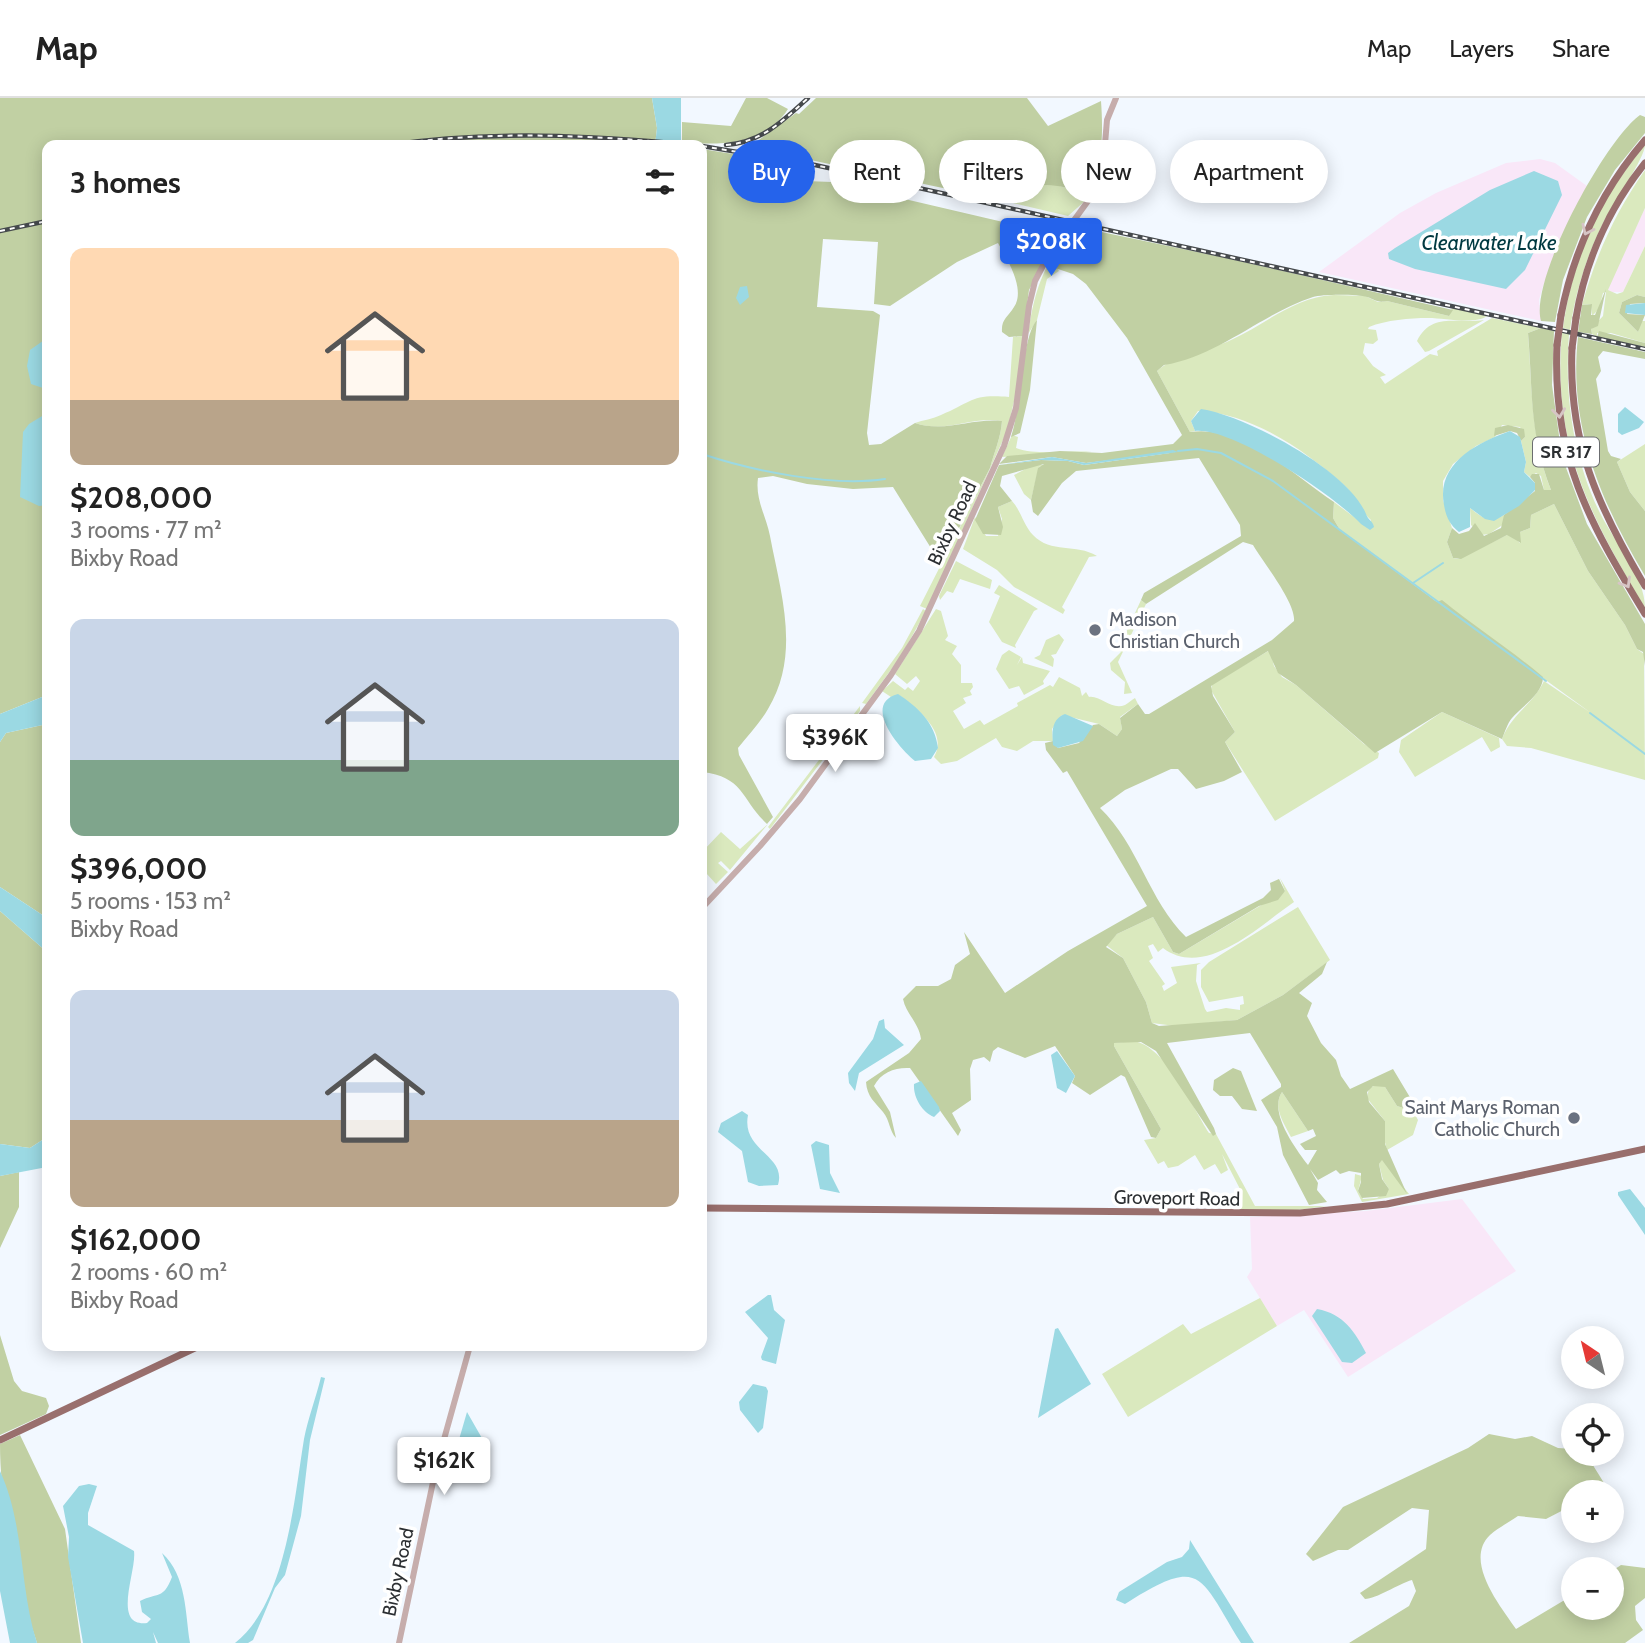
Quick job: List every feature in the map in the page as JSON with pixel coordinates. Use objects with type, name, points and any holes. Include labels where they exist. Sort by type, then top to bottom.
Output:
[{"type":"main road","name":"SR 317","points":[[1645,140],[1615,179],[1591,221],[1573,266],[1557,345],[1559,415],[1574,479],[1593,525],[1645,614]]},
{"type":"main road","name":"SR 317","points":[[1645,163],[1619,200],[1598,241],[1584,279],[1572,348],[1573,407],[1585,463],[1604,514],[1645,586]]},
{"type":"main road","name":"Groveport Road","points":[[707,1208],[1300,1213],[1387,1204],[1645,1149]]},
{"type":"main road","points":[[0,1440],[188,1351]]},
{"type":"street","name":"Bixby Road","points":[[707,903],[780,823],[906,653],[996,465],[1016,408],[1029,306],[1035,281],[1048,256],[1096,190],[1103,167],[1107,120],[1116,98]]},
{"type":"street","name":"Bixby Road","points":[[399,1643],[436,1468],[469,1351]]},
{"type":"shaded area","points":[[1540,159],[1555,163],[1587,186],[1543,286],[1539,300],[1541,321],[1319,272],[1400,213],[1436,193],[1506,163]]},
{"type":"shaded area","points":[[1645,208],[1645,246],[1623,292],[1612,292],[1608,290],[1609,285]]},
{"type":"shaded area","points":[[1462,1199],[1516,1271],[1348,1377],[1304,1310],[1277,1326],[1247,1277],[1252,1269],[1250,1217],[1366,1211]]},
{"type":"green space","points":[[0,98],[652,98],[657,128],[656,140],[42,140],[42,697],[0,714]]},
{"type":"green space","points":[[746,98],[767,98],[788,109],[767,130],[741,140],[728,140],[726,143],[682,140],[682,122],[731,126]]},
{"type":"green space","points":[[816,98],[1027,98],[1048,126],[1101,101],[1102,137],[1102,140],[1061,140],[1061,187],[1047,185],[1047,140],[939,140],[939,187],[925,184],[925,140],[829,140],[829,164],[815,161],[815,140],[759,140],[796,113],[799,114]]},
{"type":"green space","points":[[1640,115],[1645,117],[1645,133],[1615,170],[1587,217],[1563,280],[1555,322],[1541,321],[1540,301],[1546,275],[1573,212],[1608,152],[1625,129]]},
{"type":"green space","points":[[1645,145],[1640,160],[1592,247],[1578,288],[1570,330],[1563,328],[1573,278],[1590,231],[1614,186]]},
{"type":"green space","points":[[707,150],[728,153],[728,203],[815,203],[815,181],[829,182],[829,203],[922,203],[1054,234],[1055,241],[1029,290],[1023,336],[1009,337],[1002,332],[1003,324],[1017,300],[1017,283],[998,243],[957,262],[890,306],[874,304],[878,242],[823,239],[817,307],[873,311],[880,315],[867,433],[869,445],[881,444],[915,423],[948,426],[1002,421],[999,439],[990,468],[939,567],[939,561],[893,487],[853,489],[807,484],[773,476],[758,478],[759,500],[770,536],[783,602],[786,645],[778,688],[765,714],[738,748],[739,755],[773,817],[767,824],[735,784],[707,773]]},
{"type":"green space","points":[[1645,170],[1645,208],[1608,290],[1617,294],[1623,292],[1645,246],[1645,297],[1637,295],[1622,302],[1619,313],[1638,332],[1641,321],[1645,321],[1645,343],[1611,333],[1597,333],[1597,337],[1592,334],[1591,329],[1603,316],[1606,292],[1603,293],[1599,309],[1592,316],[1591,304],[1582,305],[1608,235],[1624,202]]},
{"type":"green space","points":[[1047,185],[1056,185],[1061,186],[1061,203],[1083,203],[1068,216],[1013,203],[1047,203]]},
{"type":"green space","points":[[1085,228],[1085,236],[1067,244],[1055,263],[1059,271],[1047,279],[1037,320],[1028,334],[1037,290],[1047,266],[1072,229]]},
{"type":"green space","points":[[1087,229],[1453,310],[1449,316],[1362,296],[1313,297],[1294,304],[1222,344],[1184,360],[1164,365],[1157,371],[1190,432],[1229,436],[1248,444],[1334,502],[1333,518],[1340,530],[1437,602],[1442,600],[1518,657],[1543,677],[1540,689],[1512,718],[1502,739],[1442,712],[1375,753],[1296,685],[1278,673],[1268,651],[1211,686],[1213,696],[1235,732],[1225,742],[1242,772],[1224,781],[1196,789],[1178,769],[1171,769],[1125,790],[1100,808],[1124,838],[1162,907],[1186,937],[1263,898],[1271,890],[1270,883],[1279,879],[1285,891],[1278,900],[1259,906],[1179,954],[1173,952],[1153,917],[1117,934],[1106,947],[1123,958],[1146,1002],[1152,1023],[1159,1026],[1237,1020],[1283,995],[1327,962],[1322,974],[1299,993],[1312,1003],[1307,1016],[1321,1043],[1336,1060],[1341,1076],[1350,1089],[1393,1069],[1420,1114],[1418,1116],[1413,1111],[1397,1106],[1385,1087],[1373,1086],[1367,1092],[1369,1102],[1385,1121],[1385,1144],[1407,1194],[1382,1160],[1379,1164],[1382,1179],[1389,1189],[1386,1196],[1362,1198],[1358,1191],[1361,1173],[1349,1171],[1340,1174],[1336,1170],[1318,1180],[1310,1169],[1318,1183],[1317,1190],[1327,1202],[1309,1205],[1283,1155],[1277,1127],[1261,1100],[1281,1087],[1281,1084],[1250,1033],[1167,1043],[1214,1128],[1216,1134],[1213,1136],[1156,1051],[1141,1042],[1114,1043],[1114,1046],[1161,1129],[1156,1138],[1151,1137],[1125,1077],[1121,1075],[1090,1095],[1072,1083],[1075,1076],[1055,1046],[1025,1058],[998,1047],[993,1051],[990,1062],[984,1057],[973,1060],[970,1069],[971,1100],[952,1113],[961,1130],[958,1136],[910,1068],[889,1071],[874,1086],[890,1112],[896,1138],[885,1115],[868,1092],[866,1082],[909,1053],[921,1039],[903,999],[916,986],[938,986],[951,979],[955,965],[970,954],[964,932],[1005,993],[1068,951],[1147,906],[1067,771],[1063,773],[1046,750],[1045,743],[1053,741],[1058,748],[1079,743],[1093,725],[1099,724],[1117,736],[1122,729],[1120,718],[1138,704],[1145,714],[1149,714],[1272,640],[1294,621],[1290,604],[1278,583],[1253,545],[1243,542],[1146,604],[1141,600],[1144,593],[1241,536],[1240,525],[1199,458],[1076,471],[1062,483],[1038,516],[1033,512],[1031,500],[1038,468],[1044,464],[1002,476],[1000,486],[1012,501],[998,507],[1003,527],[1001,535],[983,534],[975,520],[999,465],[1041,460],[1068,461],[1084,465],[1177,452],[1086,463],[1052,457],[999,464],[1007,456],[1060,451],[1102,453],[1173,444],[1182,435],[1127,338],[1086,284],[1073,274],[1055,268],[1058,256],[1065,247],[1085,237]],"holes":[[[1282,1092],[1308,1131],[1313,1129],[1316,1136],[1300,1144],[1305,1150],[1317,1150],[1308,1165],[1281,1120],[1278,1110]]]},
{"type":"green space","points":[[1606,289],[1598,326],[1591,329],[1592,334],[1578,332],[1582,305],[1592,304],[1591,315],[1595,315]]},
{"type":"green space","points":[[1334,295],[1365,296],[1378,302],[1387,301],[1449,316],[1452,308],[1487,316],[1468,321],[1406,319],[1369,327],[1368,329],[1376,330],[1378,340],[1373,344],[1365,343],[1363,353],[1373,366],[1386,375],[1380,377],[1385,384],[1430,354],[1438,356],[1437,351],[1492,318],[1541,328],[1528,333],[1530,373],[1536,432],[1551,490],[1544,490],[1541,476],[1536,473],[1530,477],[1524,472],[1526,462],[1521,441],[1525,437],[1520,427],[1502,425],[1495,437],[1476,446],[1453,464],[1443,481],[1443,500],[1452,528],[1447,542],[1453,558],[1458,559],[1507,535],[1512,535],[1520,543],[1520,532],[1530,528],[1531,515],[1554,504],[1588,571],[1625,625],[1637,649],[1644,654],[1645,780],[1531,748],[1507,746],[1502,739],[1506,730],[1544,681],[1591,713],[1340,530],[1333,518],[1334,502],[1370,529],[1371,520],[1345,486],[1296,447],[1258,426],[1218,413],[1198,411],[1191,421],[1195,431],[1190,432],[1157,371],[1173,361],[1244,334],[1293,306]]},
{"type":"green space","points":[[1637,295],[1645,297],[1645,303],[1630,304],[1627,314],[1645,315],[1638,332],[1619,313],[1622,302]]},
{"type":"green space","points":[[1037,320],[1030,390],[1020,433],[1011,437],[1028,341]]},
{"type":"green space","points":[[1484,320],[1429,351],[1425,352],[1417,341],[1423,332],[1437,323]]},
{"type":"green space","points":[[1541,328],[1554,331],[1552,385],[1562,457],[1587,524],[1645,624],[1645,666],[1643,652],[1637,649],[1625,625],[1588,571],[1554,504],[1531,515],[1530,528],[1520,532],[1521,543],[1507,535],[1461,559],[1453,558],[1447,542],[1452,528],[1459,534],[1469,531],[1475,523],[1484,536],[1501,528],[1504,515],[1535,491],[1535,483],[1530,477],[1532,474],[1539,474],[1544,490],[1551,490],[1535,430],[1528,333]]},
{"type":"green space","points":[[1599,331],[1645,343],[1645,347],[1597,337]]},
{"type":"green space","points":[[1562,333],[1569,334],[1569,403],[1583,470],[1600,513],[1640,584],[1645,608],[1592,510],[1569,445],[1560,373]]},
{"type":"green space","points":[[1023,336],[1016,393],[1007,431],[927,609],[920,606],[990,468],[1002,421],[979,421],[938,427],[915,423],[979,398],[1009,397],[1013,337]]},
{"type":"green space","points":[[1578,337],[1645,352],[1645,359],[1603,351],[1598,357],[1601,371],[1596,379],[1608,451],[1611,456],[1621,459],[1617,462],[1630,492],[1645,511],[1645,576],[1615,520],[1591,462],[1578,401]]},
{"type":"green space","points":[[1508,425],[1524,429],[1525,437],[1521,441],[1517,433],[1510,431],[1494,436],[1495,428]]},
{"type":"green space","points":[[1012,435],[1018,437],[1016,448],[1025,450],[1092,452],[1002,457]]},
{"type":"green space","points":[[1645,444],[1645,511],[1630,492],[1617,462]]},
{"type":"green space","points":[[1033,465],[1044,465],[1039,467],[1031,500],[1024,494],[1014,475]]},
{"type":"green space","points":[[1012,501],[1030,531],[1040,541],[1097,556],[1089,557],[1062,607],[1065,610],[1063,614],[1014,587],[997,570],[963,549],[975,517],[986,536],[998,536],[1002,519],[998,507]]},
{"type":"green space","points":[[1470,508],[1486,518],[1494,519],[1504,515],[1504,524],[1489,534],[1481,535],[1471,525]]},
{"type":"green space","points":[[956,561],[992,580],[990,589],[960,579],[953,593],[947,591],[940,600],[939,596]]},
{"type":"green space","points":[[999,585],[1038,609],[1034,611],[1015,645],[1016,648],[1002,642],[989,622],[1000,596],[994,593]]},
{"type":"green space","points":[[1141,600],[1146,604],[1118,662],[1132,693],[1124,694],[1125,682],[1111,670],[1110,663],[1121,652],[1119,648]]},
{"type":"green space","points":[[923,609],[926,611],[901,656],[866,704],[862,703],[902,648]]},
{"type":"green space","points":[[936,609],[941,611],[948,636],[945,640],[957,646],[952,654],[961,665],[961,683],[972,683],[973,687],[970,691],[972,695],[963,698],[966,703],[953,711],[964,729],[980,720],[984,725],[1018,706],[1017,703],[1050,685],[1053,687],[1059,677],[1080,688],[1082,696],[1086,692],[1089,697],[1115,706],[1125,705],[1135,698],[1138,704],[1120,717],[1122,729],[1117,736],[1099,724],[1062,715],[1052,729],[1053,741],[1033,741],[1017,751],[1002,747],[996,738],[957,761],[941,764],[934,757],[937,739],[928,722],[899,695],[891,697],[882,691],[893,681],[905,690],[908,687],[913,691],[920,681],[916,676],[907,684],[895,674]]},
{"type":"green space","points":[[1059,634],[1064,640],[1056,654],[1051,655],[1054,659],[1053,667],[1034,658],[1040,655],[1046,640]]},
{"type":"green space","points":[[1009,650],[1021,657],[1017,665],[1022,657],[1023,663],[1050,671],[1043,681],[1044,684],[1024,695],[1019,686],[1009,689],[996,669],[1002,655]]},
{"type":"green space","points":[[1270,650],[1274,666],[1282,677],[1296,685],[1364,744],[1379,753],[1378,758],[1275,821],[1225,742],[1235,732],[1211,690],[1212,684]]},
{"type":"green space","points":[[860,706],[860,711],[770,829],[768,827]]},
{"type":"green space","points":[[1442,712],[1499,738],[1500,747],[1491,752],[1482,737],[1415,777],[1399,752],[1401,740]]},
{"type":"green space","points":[[42,725],[42,915],[0,887],[0,742],[6,733]]},
{"type":"green space","points":[[768,824],[730,870],[721,861],[718,863],[728,872],[716,884],[707,874],[707,847],[721,832],[740,849]]},
{"type":"green space","points":[[1280,878],[1294,902],[1232,946],[1196,958],[1179,956],[1163,948],[1158,952],[1153,944],[1148,946],[1153,958],[1149,961],[1165,984],[1162,986],[1164,991],[1177,983],[1171,967],[1201,963],[1197,965],[1196,981],[1207,1012],[1226,1008],[1240,1010],[1240,1005],[1244,1004],[1243,996],[1209,1002],[1201,987],[1201,970],[1209,962],[1298,907],[1330,960],[1283,995],[1237,1020],[1175,1026],[1152,1023],[1146,1002],[1123,958],[1106,945],[1117,934],[1153,917],[1173,952],[1179,954],[1285,891]]},
{"type":"green space","points":[[0,911],[42,948],[42,1140],[30,1148],[0,1144]]},
{"type":"green space","points":[[1134,1041],[1157,1054],[1177,1079],[1209,1133],[1216,1134],[1255,1206],[1327,1206],[1290,1211],[1231,1210],[1227,1197],[1240,1189],[1222,1154],[1228,1170],[1221,1174],[1215,1164],[1204,1170],[1195,1155],[1178,1166],[1168,1168],[1164,1161],[1158,1164],[1144,1140],[1156,1138],[1161,1129],[1114,1046],[1114,1043]]},
{"type":"green space","points":[[1233,1068],[1241,1071],[1257,1111],[1242,1109],[1232,1096],[1220,1096],[1213,1090],[1214,1080]]},
{"type":"green space","points":[[1378,1084],[1385,1087],[1397,1106],[1413,1111],[1418,1120],[1413,1135],[1387,1150],[1383,1135],[1385,1121],[1367,1098],[1369,1088]]},
{"type":"green space","points":[[1282,1092],[1308,1131],[1291,1137],[1279,1109]]},
{"type":"green space","points":[[1382,1159],[1409,1194],[1362,1202],[1354,1186],[1355,1174],[1362,1176],[1358,1191],[1363,1199],[1377,1198],[1389,1189],[1383,1180],[1379,1164]]},
{"type":"green space","points":[[19,1172],[19,1207],[0,1248],[0,1176]]},
{"type":"green space","points":[[1260,1298],[1277,1326],[1128,1417],[1102,1374],[1183,1324],[1191,1334]]},
{"type":"green space","points":[[0,1335],[14,1381],[22,1391],[46,1398],[49,1406],[46,1414],[0,1435]]},
{"type":"green space","points":[[1489,1434],[1515,1439],[1532,1436],[1561,1448],[1561,1466],[1593,1466],[1602,1480],[1561,1480],[1561,1511],[1546,1519],[1518,1516],[1490,1535],[1483,1546],[1482,1570],[1487,1584],[1516,1629],[1561,1602],[1561,1620],[1624,1620],[1624,1565],[1645,1568],[1645,1598],[1635,1606],[1636,1620],[1643,1630],[1625,1643],[1349,1643],[1409,1606],[1416,1591],[1412,1580],[1370,1598],[1365,1599],[1360,1593],[1426,1549],[1429,1510],[1412,1508],[1348,1550],[1338,1550],[1313,1561],[1306,1554],[1343,1507],[1468,1448]]},
{"type":"green space","points":[[20,1435],[65,1529],[81,1643],[37,1643],[30,1620],[6,1519],[1,1468],[0,1444]]},
{"type":"water","points":[[652,98],[681,98],[681,140],[656,140],[657,128]]},
{"type":"water","name":"Clearwater Lake","points":[[1534,171],[1558,181],[1562,195],[1525,270],[1506,289],[1415,269],[1389,259],[1388,253],[1395,248],[1490,190]]},
{"type":"water","points":[[747,286],[749,297],[740,305],[736,298],[740,287]]},
{"type":"water","points":[[1645,303],[1645,315],[1625,313],[1626,305]]},
{"type":"water","points":[[42,342],[42,388],[31,384],[27,366],[30,350]]},
{"type":"water","points":[[1625,407],[1644,422],[1639,428],[1622,435],[1618,432],[1618,414]]},
{"type":"water","points":[[1201,409],[1244,422],[1318,464],[1340,480],[1356,497],[1374,527],[1370,530],[1308,482],[1258,452],[1212,433],[1195,431],[1191,421]]},
{"type":"water","points":[[42,416],[42,506],[20,497],[23,432],[29,424]]},
{"type":"water","points":[[1510,431],[1520,437],[1526,462],[1524,472],[1535,483],[1535,490],[1519,506],[1494,521],[1485,519],[1470,508],[1470,527],[1459,532],[1451,524],[1445,509],[1443,491],[1446,478],[1461,457],[1484,442]]},
{"type":"water","points":[[1173,450],[1178,452],[1084,465],[1068,461],[1041,460],[999,465],[1052,457],[1086,463]]},
{"type":"water","points":[[898,694],[919,710],[929,723],[938,748],[931,759],[915,761],[887,727],[883,707],[887,699]]},
{"type":"water","points":[[42,697],[42,725],[6,733],[0,742],[0,714]]},
{"type":"water","points":[[1065,714],[1093,726],[1083,741],[1058,748],[1053,745],[1053,727],[1057,719]]},
{"type":"water","points":[[0,887],[42,915],[42,948],[0,911]]},
{"type":"water","points":[[884,1019],[885,1028],[904,1045],[859,1073],[855,1091],[849,1083],[848,1073],[873,1039],[879,1021]]},
{"type":"water","points":[[1057,1051],[1075,1076],[1066,1093],[1057,1088],[1051,1055]]},
{"type":"water","points":[[921,1081],[939,1107],[940,1111],[934,1117],[922,1108],[917,1099],[914,1084]]},
{"type":"water","points":[[742,1111],[748,1115],[751,1137],[776,1166],[778,1185],[759,1186],[748,1182],[742,1151],[718,1132],[721,1123]]},
{"type":"water","points":[[42,1140],[42,1168],[0,1176],[0,1144],[30,1148]]},
{"type":"water","points":[[816,1141],[829,1145],[830,1173],[840,1193],[820,1189],[811,1145]]},
{"type":"water","points":[[1630,1189],[1645,1208],[1645,1235],[1618,1195],[1618,1192]]},
{"type":"water","points":[[771,1295],[774,1310],[785,1320],[776,1364],[762,1360],[768,1338],[745,1312]]},
{"type":"water","points":[[1317,1309],[1334,1315],[1348,1325],[1366,1353],[1352,1363],[1342,1362],[1312,1316]]},
{"type":"water","points":[[1058,1328],[1091,1384],[1038,1418],[1055,1329]]},
{"type":"water","points":[[321,1377],[325,1378],[310,1440],[301,1516],[285,1575],[275,1588],[253,1640],[248,1643],[235,1643],[252,1625],[266,1603],[277,1577],[291,1520],[306,1431]]},
{"type":"water","points":[[753,1384],[766,1387],[768,1391],[763,1428],[758,1433],[740,1410],[739,1402]]},
{"type":"water","points":[[467,1412],[483,1440],[462,1446],[458,1443]]},
{"type":"water","points":[[0,1471],[14,1513],[27,1600],[37,1643],[10,1643],[0,1591]]},
{"type":"water","points":[[79,1486],[97,1486],[88,1513],[88,1525],[134,1551],[128,1596],[130,1616],[136,1622],[147,1623],[151,1619],[142,1612],[140,1601],[163,1592],[169,1584],[172,1577],[162,1553],[170,1562],[181,1584],[190,1643],[158,1643],[153,1632],[156,1643],[83,1643],[68,1557],[69,1537],[63,1506]]},
{"type":"water","points":[[1190,1540],[1254,1643],[1241,1643],[1206,1588],[1196,1580],[1185,1577],[1170,1580],[1125,1604],[1116,1600],[1119,1592],[1167,1562],[1182,1557],[1189,1549]]},
{"type":"waterway","points":[[1178,451],[1197,449],[1221,453],[1273,481],[1546,681]]},
{"type":"waterway","points":[[707,455],[793,476],[841,481],[885,479]]},
{"type":"waterway","points":[[1413,583],[1443,563]]},
{"type":"waterway","points":[[1590,713],[1645,754]]},
{"type":"railway","points":[[726,145],[761,135],[781,122],[808,98]]},
{"type":"railway","points":[[426,140],[503,136],[631,140]]},
{"type":"railway","points":[[707,147],[815,165],[1645,349]]},
{"type":"railway","points":[[0,231],[42,222]]},
{"type":"place","name":"Madison Christian Church","points":[[1095,630]]},
{"type":"place","name":"Saint Marys Roman Catholic Church","points":[[1574,1118]]}]
